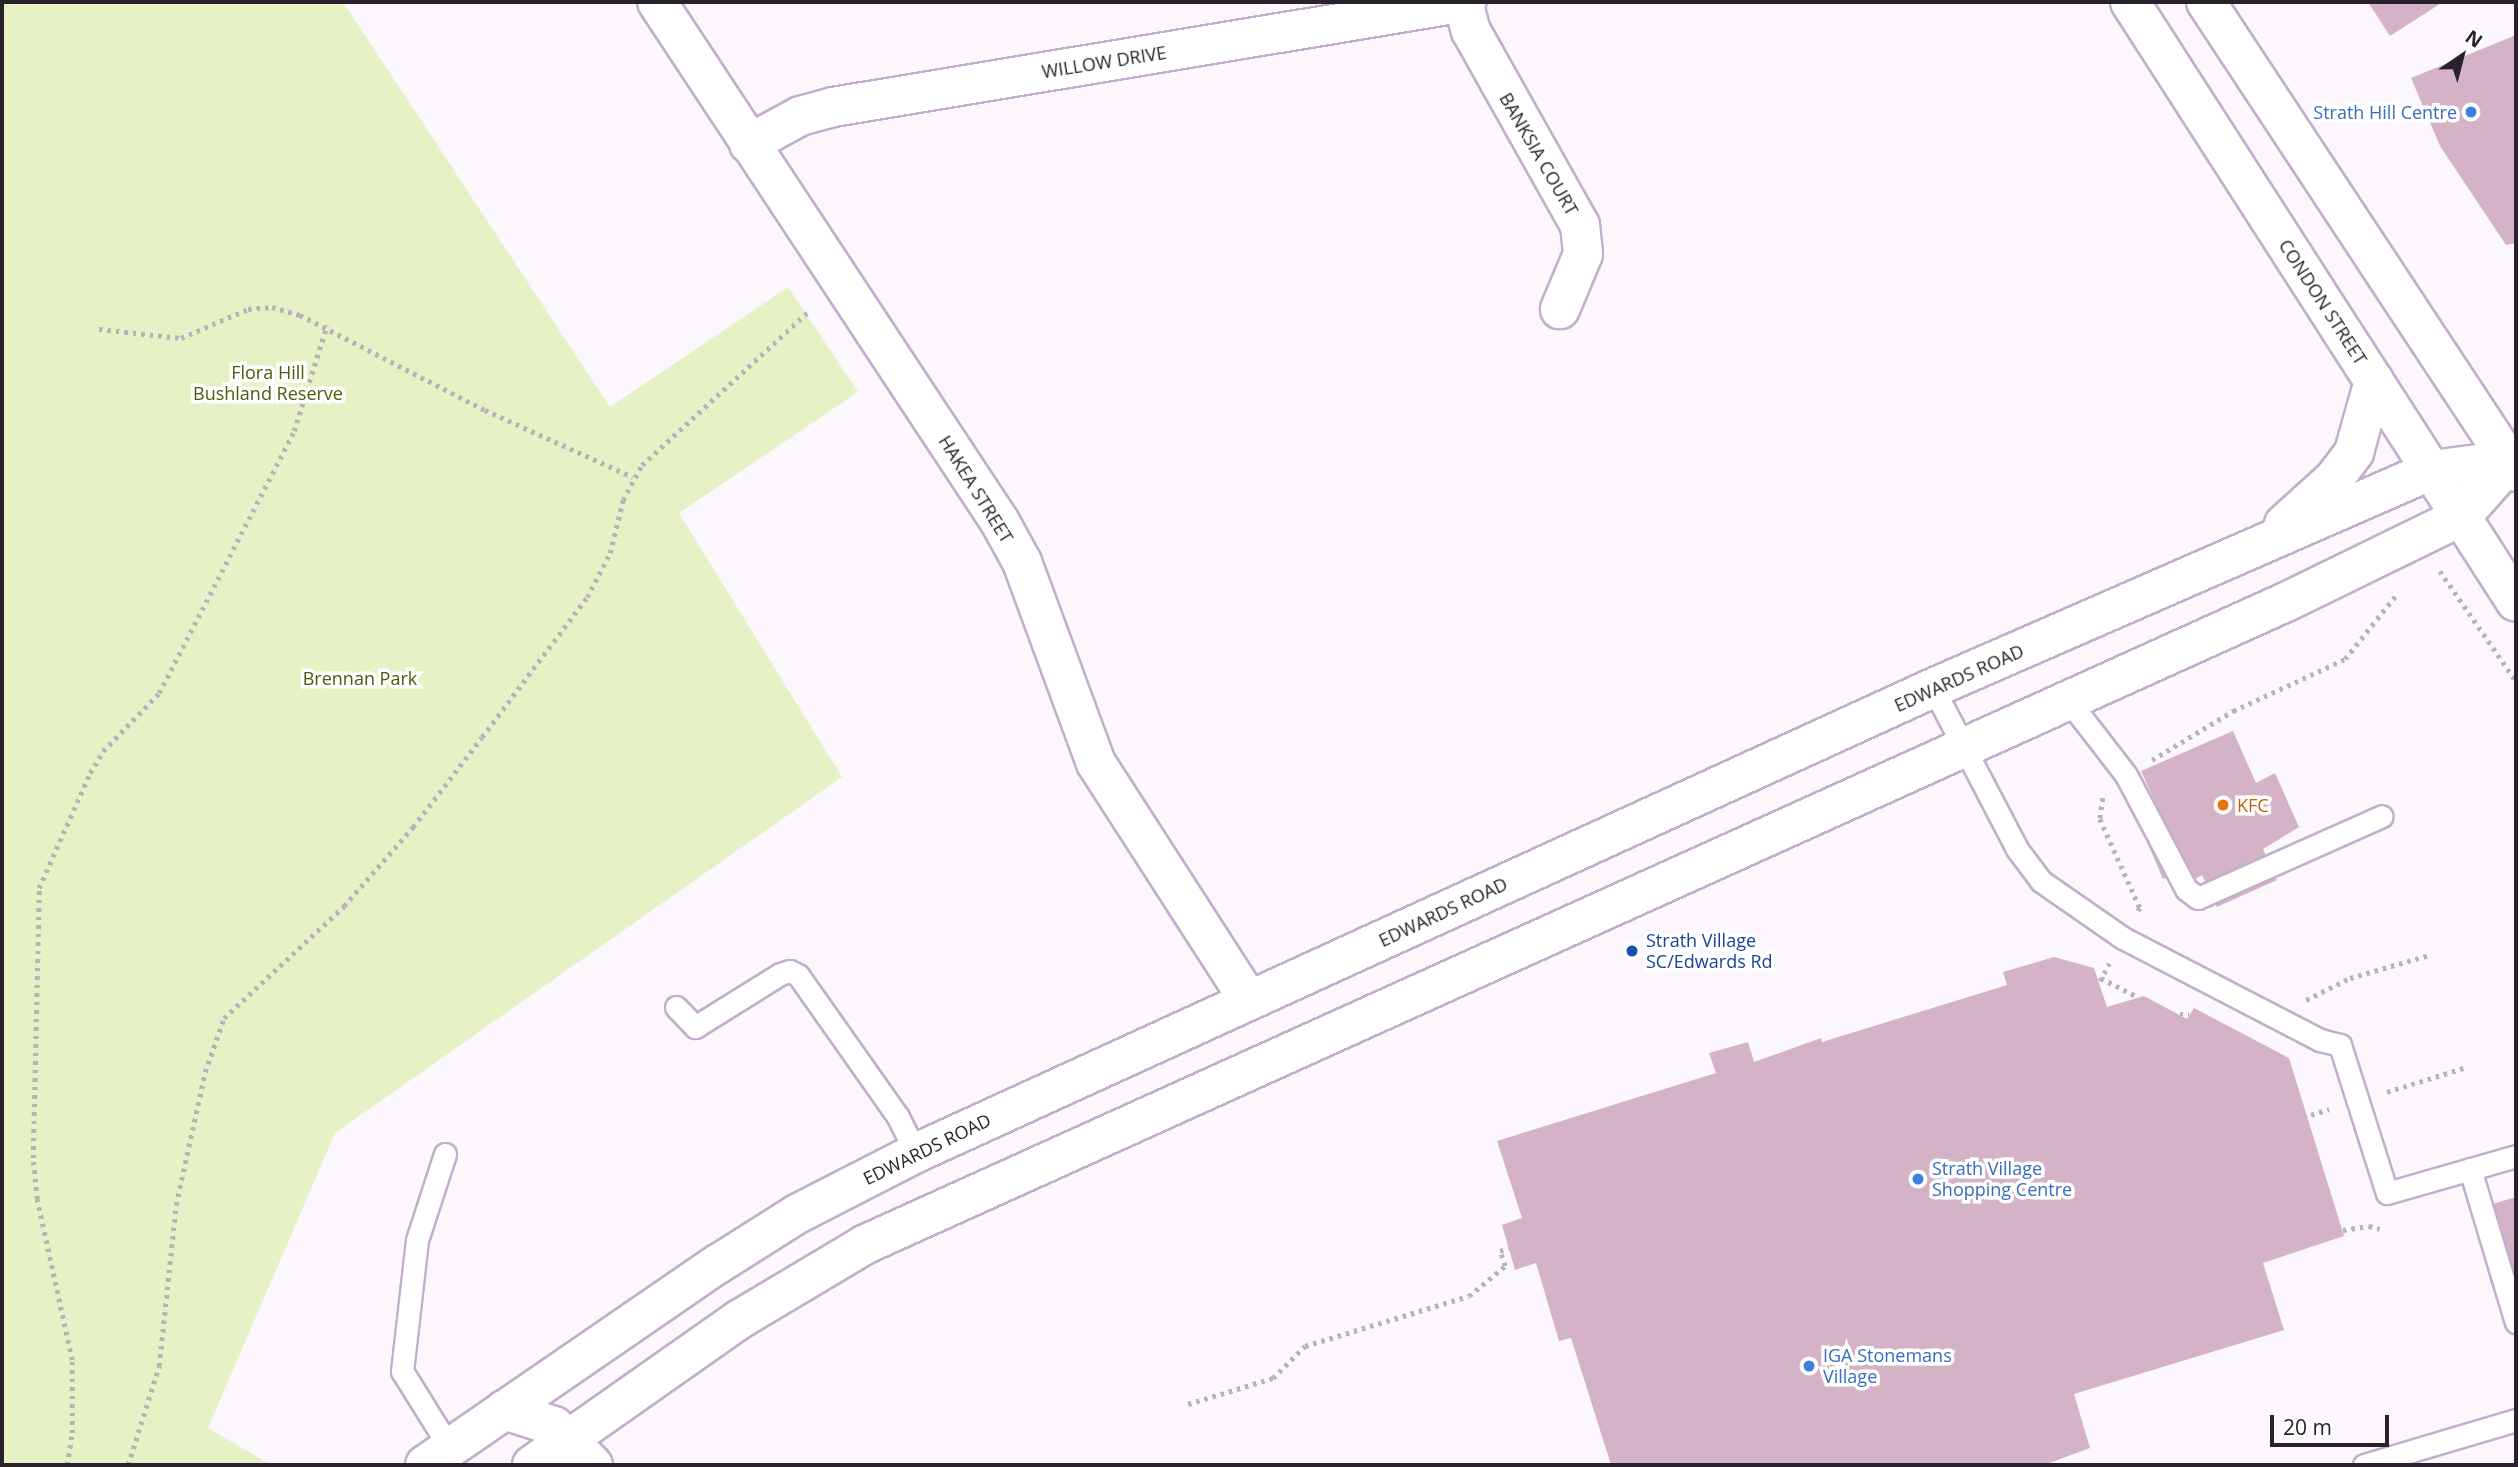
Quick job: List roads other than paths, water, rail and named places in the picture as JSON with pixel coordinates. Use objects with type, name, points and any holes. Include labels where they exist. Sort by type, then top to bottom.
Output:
[{"type":"street","name":"HAKEA STREET","points":[[657,2],[1000,522],[1022,562],[1096,763],[1249,1000]]},
{"type":"street","name":"WILLOW DRIVE","points":[[749,144],[800,116],[833,107],[1465,2]]},
{"type":"street","name":"BANKSIA COURT","points":[[1465,2],[1476,42],[1580,225],[1583,254],[1560,309]]},
{"type":"street","name":"CONDON STREET","points":[[2130,2],[2516,602]]},
{"type":"street","points":[[532,1465],[582,1452],[750,1313],[898,1228],[2068,700],[2462,516],[2514,464],[2206,2]]},
{"type":"street","points":[[2256,548],[2343,467],[2361,433],[2374,381]]},
{"type":"street","name":"EDWARDS ROAD","points":[[438,1456],[797,1214],[916,1153],[1933,688],[2432,470],[2514,464]]},
{"type":"street","points":[[504,1410],[554,1426],[582,1452]]},
{"type":"lane","points":[[1933,688],[1961,748],[2028,866],[2066,901],[2123,938],[2288,1023],[2340,1045],[2387,1193],[2516,1156]]},
{"type":"lane","points":[[2068,700],[2126,775],[2186,889],[2197,898],[2382,816]]},
{"type":"lane","points":[[676,1007],[695,1027],[780,974],[790,971],[798,975],[890,1106],[916,1153]]},
{"type":"lane","points":[[438,1456],[402,1371],[417,1240],[445,1154]]},
{"type":"lane","points":[[2470,1169],[2516,1322]]},
{"type":"lane","points":[[2364,1465],[2516,1420]]},
{"type":"place","name":"Strath Hill Centre","points":[[2471,112]]},
{"type":"place","name":"KFC","points":[[2223,805]]},
{"type":"place","name":"Strath Village SC/Edwards Rd","points":[[1632,951]]},
{"type":"place","name":"Strath Village Shopping Centre","points":[[1918,1179]]},
{"type":"place","name":"IGA Stonemans Village","points":[[1809,1366]]},
{"type":"park label","name":"Flora Hill Bushland Reserve","points":[[268,383]]},
{"type":"park label","name":"Brennan Park","points":[[360,678]]}]
